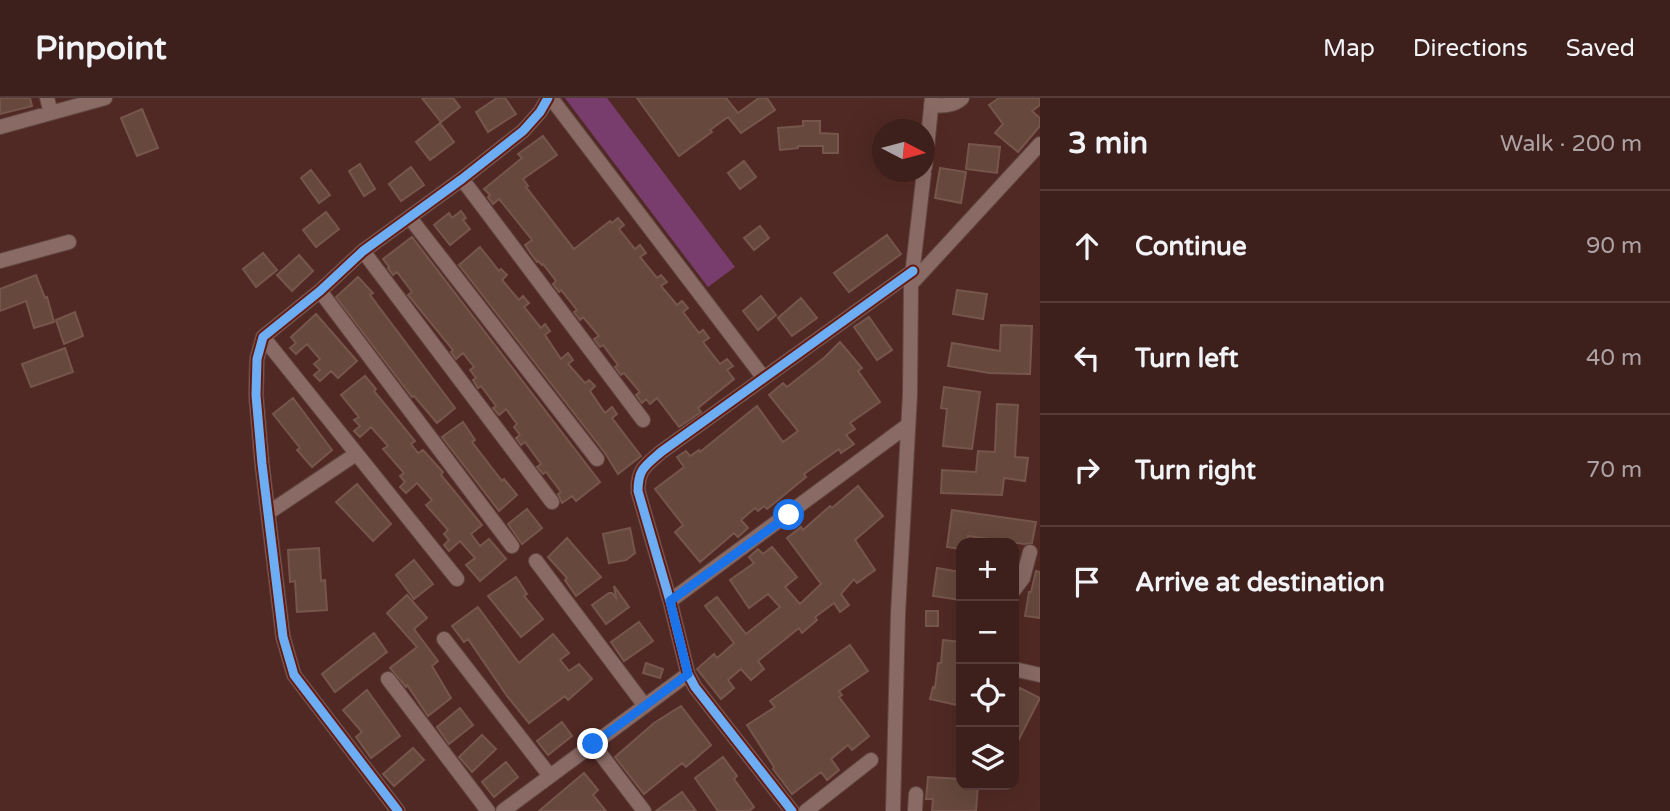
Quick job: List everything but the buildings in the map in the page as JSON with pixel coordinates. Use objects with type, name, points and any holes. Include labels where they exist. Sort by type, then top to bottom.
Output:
[{"type":"street","points":[[47,98],[51,113]]},
{"type":"street","points":[[0,127],[105,98]]},
{"type":"street","points":[[398,811],[294,674],[283,636],[257,396],[257,359],[263,337],[363,251],[523,131],[549,98],[763,377]]},
{"type":"street","points":[[932,102],[944,106],[962,98]]},
{"type":"street","points":[[792,811],[695,687],[688,674],[638,491],[642,468],[763,377],[912,277],[1040,144]]},
{"type":"street","points":[[462,179],[643,420]]},
{"type":"street","points":[[893,811],[912,277],[923,182]]},
{"type":"street","points":[[410,218],[597,459]]},
{"type":"street","points":[[0,261],[69,242]]},
{"type":"street","points":[[363,251],[552,502]]},
{"type":"street","points":[[320,290],[512,546]]},
{"type":"street","points":[[263,337],[457,579]]},
{"type":"street","points":[[670,601],[908,425]]},
{"type":"street","points":[[268,513],[356,454]]},
{"type":"street","points":[[1019,583],[1030,552]]},
{"type":"street","points":[[536,561],[645,706]]},
{"type":"street","points":[[444,639],[550,776]]},
{"type":"street","points":[[1019,670],[1040,674]]},
{"type":"street","points":[[503,811],[688,674]]},
{"type":"street","points":[[388,679],[488,811]]},
{"type":"street","points":[[593,744],[644,811]]},
{"type":"street","points":[[806,811],[871,760]]},
{"type":"street","points":[[915,811],[916,794]]},
{"type":"shaded area","points":[[565,98],[607,98],[735,267],[708,287]]},
{"type":"cycle path","points":[[398,811],[294,675],[283,637],[262,464],[256,395],[257,359],[263,337],[320,291],[363,251],[523,131],[548,98]]},
{"type":"cycle path","points":[[792,811],[695,687],[688,674],[638,491],[639,478],[647,465],[661,452],[913,271]]},
{"type":"route","points":[[593,744],[688,674],[670,601],[789,515]]}]
